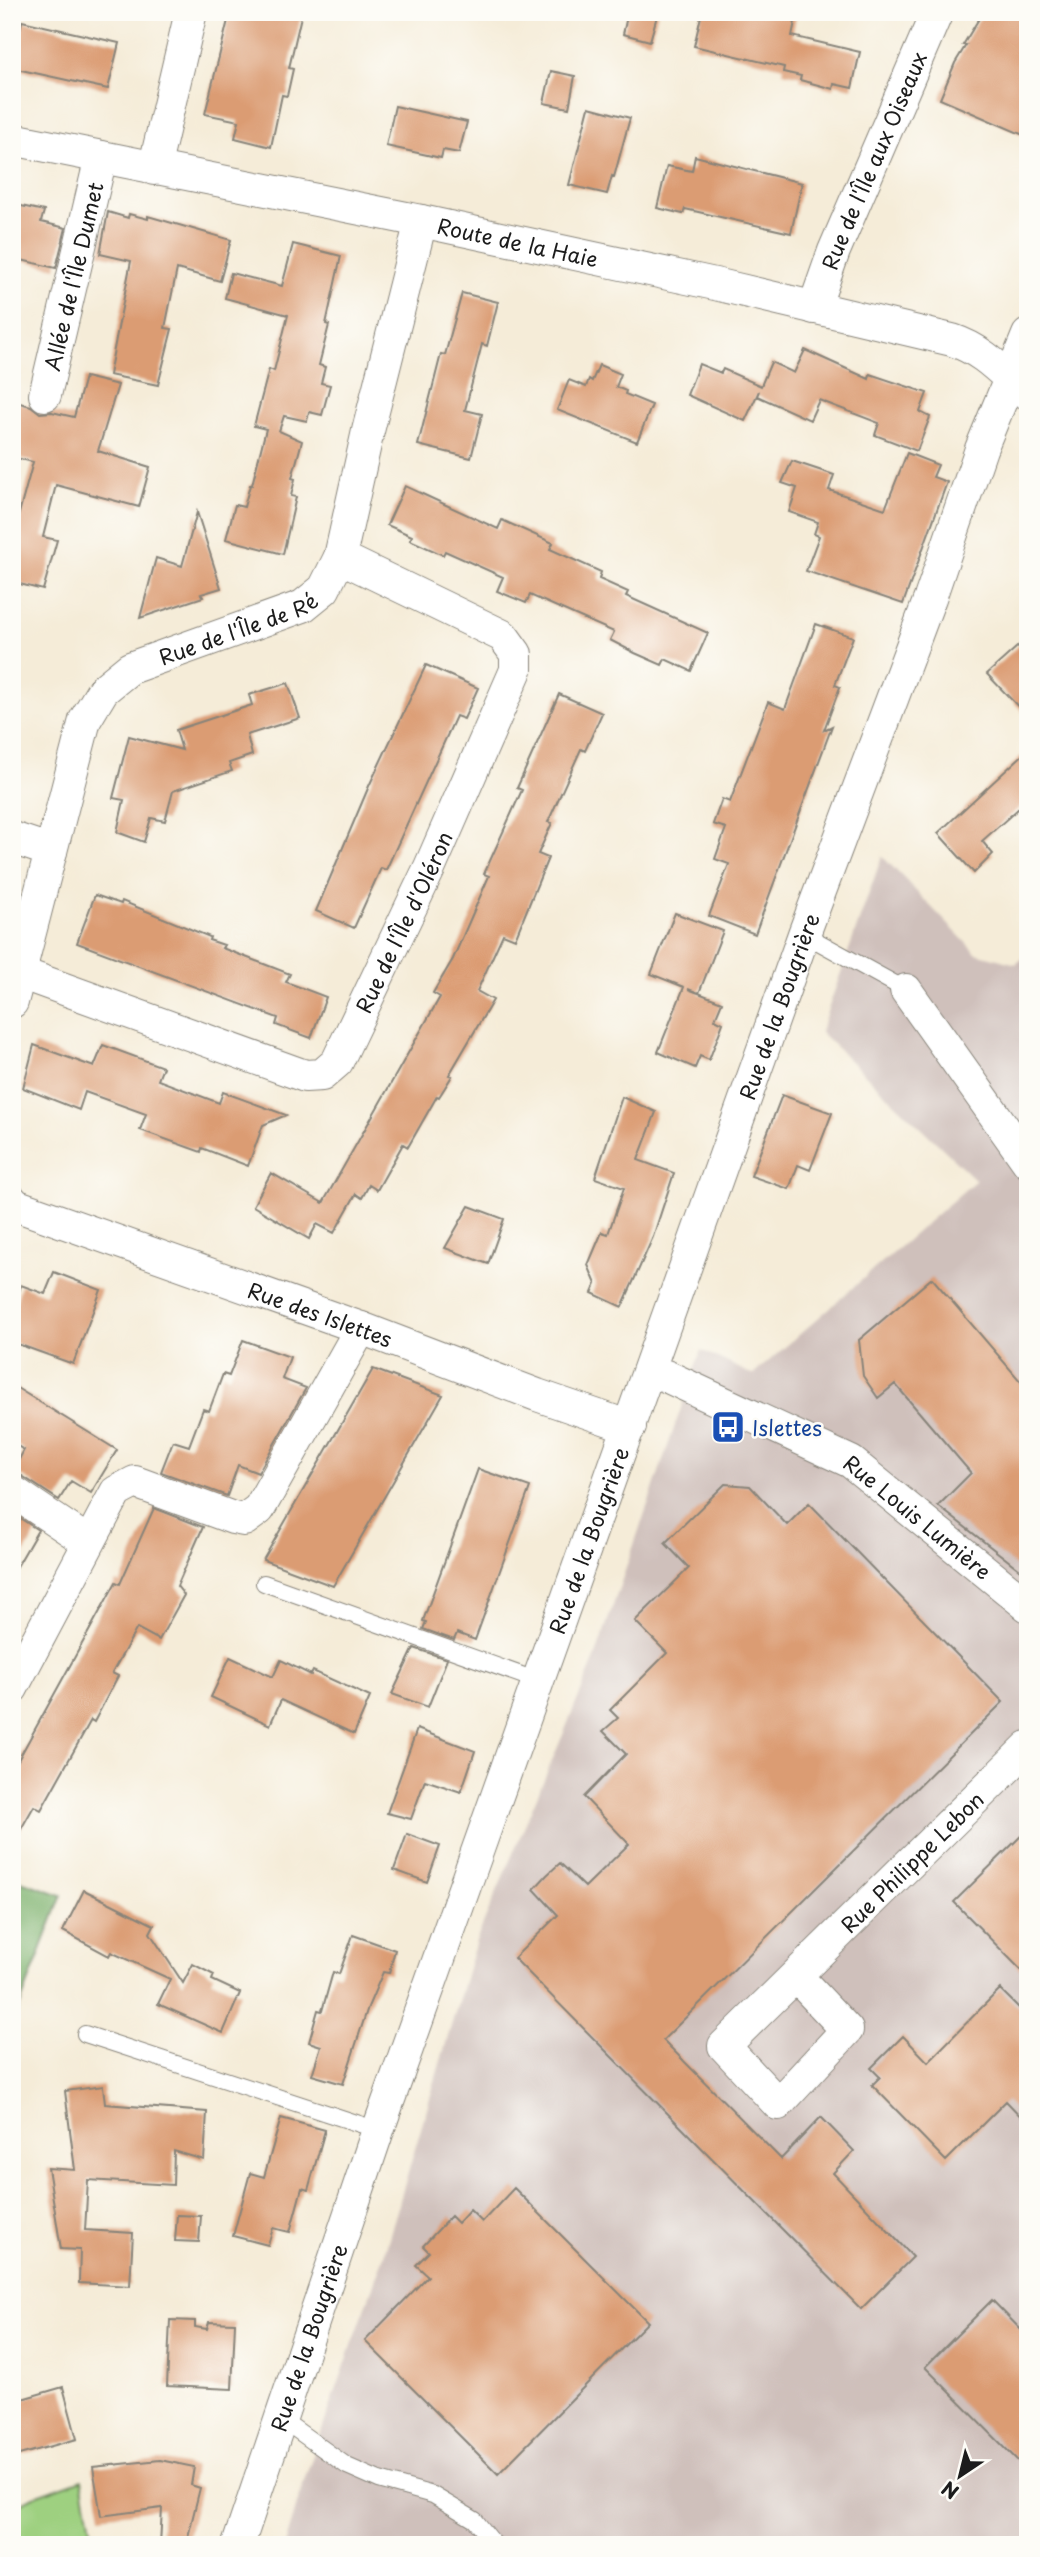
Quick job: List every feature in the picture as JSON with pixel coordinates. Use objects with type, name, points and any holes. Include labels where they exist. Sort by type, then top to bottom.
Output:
[{"type":"street","points":[[154,169],[191,12]]},
{"type":"street","name":"Rue de l'Île aux Oiseaux","points":[[814,308],[834,251],[937,12]]},
{"type":"street","name":"Route de la Haie","points":[[12,139],[421,221],[701,281],[970,345],[985,355],[1019,387]]},
{"type":"street","name":"Allée de l'Île Dumet","points":[[45,395],[101,157]]},
{"type":"street","name":"Rue de l'Île de Ré","points":[[16,988],[85,720],[103,690],[130,668],[303,606],[324,589],[340,557],[368,431],[421,221]]},
{"type":"street","name":"Rue de la Bougrière","points":[[238,2545],[377,2130],[804,934],[930,598],[981,449],[1019,387],[1028,335]]},
{"type":"street","name":"Rue de l'Île d'Oléron","points":[[16,988],[305,1076],[321,1075],[337,1062],[430,867],[516,670],[516,654],[502,636],[340,557]]},
{"type":"street","points":[[12,838],[51,851]]},
{"type":"street","points":[[906,990],[1028,1161]]},
{"type":"street","name":"Rue des Islettes","points":[[13,1207],[361,1328],[630,1427]]},
{"type":"street","points":[[12,1688],[116,1492],[135,1482],[244,1520],[259,1508],[361,1328]]},
{"type":"street","name":"Rue Louis Lumière","points":[[649,1371],[666,1376],[851,1462],[1028,1606]]},
{"type":"street","points":[[12,1491],[88,1542]]},
{"type":"street","name":"Rue Philippe Lebon","points":[[796,1976],[1028,1747]]},
{"type":"lane","points":[[804,934],[906,990]]},
{"type":"lane","points":[[264,1583],[537,1681]]},
{"type":"lane","points":[[85,2034],[377,2130]]},
{"type":"lane","points":[[280,2418],[347,2466],[379,2480],[433,2495],[475,2521],[495,2545]]},
{"type":"shaded area","points":[[882,856],[976,953],[1016,964],[1028,954],[1028,2545],[285,2545],[305,2478],[383,2258],[476,1941],[594,1661],[701,1350],[753,1375],[976,1180],[820,1032]]},
{"type":"green space","points":[[12,1878],[62,1895],[12,2026]]},
{"type":"green space","points":[[82,2479],[94,2545],[12,2545],[12,2508],[37,2495]]},
{"type":"building","points":[[230,12],[302,12],[289,68],[293,69],[287,96],[282,95],[271,147],[235,138],[239,121],[205,114]]},
{"type":"building","points":[[628,12],[658,12],[650,41],[623,34]]},
{"type":"building","points":[[702,12],[797,12],[792,36],[860,52],[852,88],[834,84],[833,89],[800,80],[801,76],[783,72],[784,67],[694,46]]},
{"type":"building","points":[[983,12],[1028,12],[1028,137],[940,99],[955,63],[966,45],[963,45]]},
{"type":"building","points":[[22,21],[119,43],[108,89],[12,68]]},
{"type":"building","points":[[551,71],[575,76],[569,108],[544,103]]},
{"type":"building","points":[[395,106],[467,122],[459,153],[443,150],[441,158],[386,146]]},
{"type":"building","points":[[589,107],[630,118],[607,194],[569,185]]},
{"type":"building","points":[[695,156],[802,183],[791,233],[685,209],[683,214],[657,208],[667,166],[692,171]]},
{"type":"building","points":[[12,204],[44,211],[41,222],[66,228],[56,268],[12,258]]},
{"type":"building","points":[[108,212],[128,218],[129,214],[148,219],[148,216],[231,240],[220,281],[177,269],[165,328],[172,329],[158,385],[109,375],[131,261],[100,254]]},
{"type":"building","points":[[293,244],[341,256],[319,365],[325,367],[321,383],[330,385],[322,415],[309,412],[307,421],[284,416],[279,431],[302,441],[292,478],[295,479],[291,496],[296,497],[283,554],[226,539],[235,505],[244,507],[252,485],[266,429],[254,426],[269,369],[274,371],[288,315],[225,298],[231,273],[282,286]]},
{"type":"building","points":[[462,293],[498,302],[487,346],[482,344],[465,410],[482,414],[471,458],[418,445],[441,354],[445,355]]},
{"type":"building","points":[[805,350],[869,379],[870,374],[927,393],[920,412],[930,417],[917,451],[875,435],[879,423],[819,400],[810,420],[757,396],[759,391],[745,421],[687,395],[699,364],[721,373],[723,369],[761,386],[771,362],[794,373]]},
{"type":"building","points":[[599,365],[621,374],[616,387],[626,391],[625,394],[652,405],[637,442],[557,410],[569,380],[586,387],[589,379],[592,381]]},
{"type":"building","points":[[85,377],[118,385],[98,451],[150,467],[139,507],[56,485],[43,537],[57,540],[43,590],[12,582],[12,539],[33,462],[12,457],[12,401],[31,406],[40,413],[52,412],[74,417]]},
{"type":"building","points":[[907,453],[938,465],[933,477],[947,482],[903,604],[806,571],[819,536],[814,534],[818,522],[789,512],[797,488],[782,483],[792,461],[834,475],[829,490],[885,509]]},
{"type":"building","points":[[405,486],[498,529],[502,520],[553,543],[550,549],[601,572],[599,579],[628,592],[626,596],[708,633],[691,671],[665,659],[662,665],[635,653],[610,640],[614,632],[530,595],[526,603],[497,591],[503,577],[445,551],[443,555],[410,540],[412,536],[387,525]]},
{"type":"building","points":[[197,512],[221,588],[201,594],[203,597],[140,618],[156,558],[182,566]]},
{"type":"building","points":[[816,624],[853,637],[835,685],[840,687],[824,730],[832,726],[755,934],[709,916],[729,864],[715,859],[726,828],[713,824],[722,799],[730,802],[768,702],[785,709]]},
{"type":"building","points":[[1028,637],[1028,717],[987,674]]},
{"type":"building","points":[[426,665],[478,688],[464,719],[456,716],[386,870],[381,868],[354,928],[316,911],[369,786]]},
{"type":"building","points":[[288,683],[300,718],[247,735],[252,755],[229,763],[232,771],[173,791],[165,821],[151,818],[144,842],[117,832],[124,800],[113,798],[129,736],[182,750],[176,730],[252,705],[249,695]]},
{"type":"building","points":[[559,694],[602,713],[585,751],[581,749],[548,822],[552,823],[538,854],[548,858],[515,939],[503,934],[477,991],[493,1000],[449,1075],[452,1076],[439,1097],[437,1096],[408,1147],[403,1144],[377,1190],[369,1185],[362,1198],[356,1194],[334,1233],[317,1224],[309,1239],[253,1206],[271,1173],[323,1203],[440,997],[433,993],[453,959],[489,876],[484,874],[522,790],[517,788]]},
{"type":"building","points":[[1028,750],[1028,800],[982,841],[993,854],[974,873],[938,833]]},
{"type":"building","points":[[95,895],[121,904],[122,901],[210,937],[209,940],[224,945],[222,948],[290,974],[286,982],[326,997],[311,1038],[276,1025],[278,1018],[77,943]]},
{"type":"building","points":[[675,913],[723,931],[699,993],[688,989],[722,1002],[715,1019],[723,1023],[709,1060],[700,1056],[695,1068],[658,1052],[684,987],[651,974]]},
{"type":"building","points":[[34,1045],[94,1067],[103,1045],[163,1067],[158,1080],[219,1103],[223,1092],[286,1115],[263,1125],[248,1166],[202,1148],[201,1152],[140,1130],[146,1114],[85,1092],[79,1110],[23,1088]]},
{"type":"building","points":[[782,1095],[832,1113],[810,1170],[798,1165],[789,1189],[751,1176]]},
{"type":"building","points":[[622,1097],[656,1112],[638,1160],[674,1173],[653,1237],[622,1307],[592,1293],[596,1284],[588,1265],[602,1232],[608,1234],[624,1188],[595,1178]]},
{"type":"building","points":[[469,1206],[504,1219],[488,1264],[445,1248]]},
{"type":"building","points":[[54,1272],[101,1290],[73,1364],[12,1342],[12,1316],[21,1285],[45,1294]]},
{"type":"building","points":[[932,1278],[1028,1390],[1028,1576],[938,1506],[971,1473],[895,1384],[878,1398],[863,1376],[859,1340]]},
{"type":"building","points":[[243,1340],[290,1357],[282,1379],[306,1388],[258,1473],[238,1465],[227,1496],[161,1472],[173,1441],[189,1446],[203,1409],[209,1411],[223,1374],[229,1376]]},
{"type":"building","points":[[373,1369],[443,1395],[333,1586],[263,1560]]},
{"type":"building","points":[[12,1385],[117,1450],[91,1493],[71,1481],[59,1500],[22,1476],[12,1473],[24,1450],[12,1443]]},
{"type":"building","points":[[478,1469],[530,1487],[475,1640],[457,1633],[454,1640],[423,1629],[426,1622],[423,1621]]},
{"type":"building","points":[[725,1484],[750,1486],[787,1525],[809,1503],[1003,1702],[663,2040],[781,2159],[821,2117],[854,2151],[833,2173],[913,2257],[861,2309],[514,1958],[558,1915],[534,1889],[547,1875],[560,1863],[585,1887],[629,1844],[584,1797],[626,1754],[603,1731],[618,1718],[610,1710],[667,1653],[635,1621],[689,1568],[665,1543]]},
{"type":"building","points":[[154,1508],[203,1527],[177,1586],[184,1595],[159,1640],[137,1628],[112,1673],[118,1676],[94,1722],[91,1720],[41,1810],[34,1806],[12,1845],[12,1771],[116,1582],[120,1584]]},
{"type":"building","points":[[12,1513],[38,1530],[12,1575]]},
{"type":"building","points":[[414,1648],[447,1659],[428,1707],[392,1694]]},
{"type":"building","points":[[230,1657],[273,1677],[281,1660],[311,1675],[313,1671],[370,1697],[354,1734],[281,1700],[270,1725],[211,1697]]},
{"type":"building","points":[[417,1729],[475,1751],[461,1792],[425,1780],[411,1819],[387,1813]]},
{"type":"building","points":[[1028,1829],[1028,1977],[954,1902]]},
{"type":"building","points":[[407,1834],[440,1846],[427,1882],[394,1870]]},
{"type":"building","points":[[84,1890],[154,1925],[150,1933],[183,1983],[193,1964],[214,1975],[212,1980],[240,1993],[223,2033],[158,2004],[170,1979],[111,1952],[109,1956],[63,1931]]},
{"type":"building","points":[[353,1935],[395,1950],[389,1973],[383,1972],[368,2007],[343,2084],[312,2075],[321,2046],[309,2042],[318,2010],[322,2011],[333,1972],[339,1974]]},
{"type":"building","points":[[1000,1989],[1028,2017],[1028,2124],[1006,2101],[946,2161],[872,2085],[880,2077],[871,2068],[903,2036],[928,2062]]},
{"type":"building","points":[[103,2086],[105,2104],[207,2112],[204,2160],[174,2151],[173,2185],[88,2180],[85,2230],[133,2233],[130,2286],[79,2283],[80,2250],[61,2249],[48,2168],[75,2170],[65,2091]]},
{"type":"building","points":[[281,2118],[325,2130],[308,2190],[302,2188],[290,2232],[273,2228],[268,2245],[233,2236],[250,2173],[264,2177]]},
{"type":"building","points":[[514,2188],[648,2322],[498,2474],[365,2341],[428,2276],[416,2265],[429,2252],[423,2246],[451,2216],[458,2223],[470,2210],[482,2222]]},
{"type":"building","points":[[177,2215],[201,2216],[199,2242],[175,2241]]},
{"type":"building","points":[[992,2300],[1028,2337],[1028,2471],[925,2367]]},
{"type":"building","points":[[170,2320],[195,2321],[195,2327],[207,2329],[209,2322],[235,2323],[232,2389],[167,2386]]},
{"type":"building","points":[[63,2387],[77,2439],[12,2457],[12,2406],[23,2403],[22,2399]]},
{"type":"building","points":[[160,2460],[194,2467],[191,2485],[200,2488],[186,2545],[160,2545],[162,2508],[101,2516],[93,2467]]},
{"type":"place","name":"Islettes","points":[[728,1427]]}]
